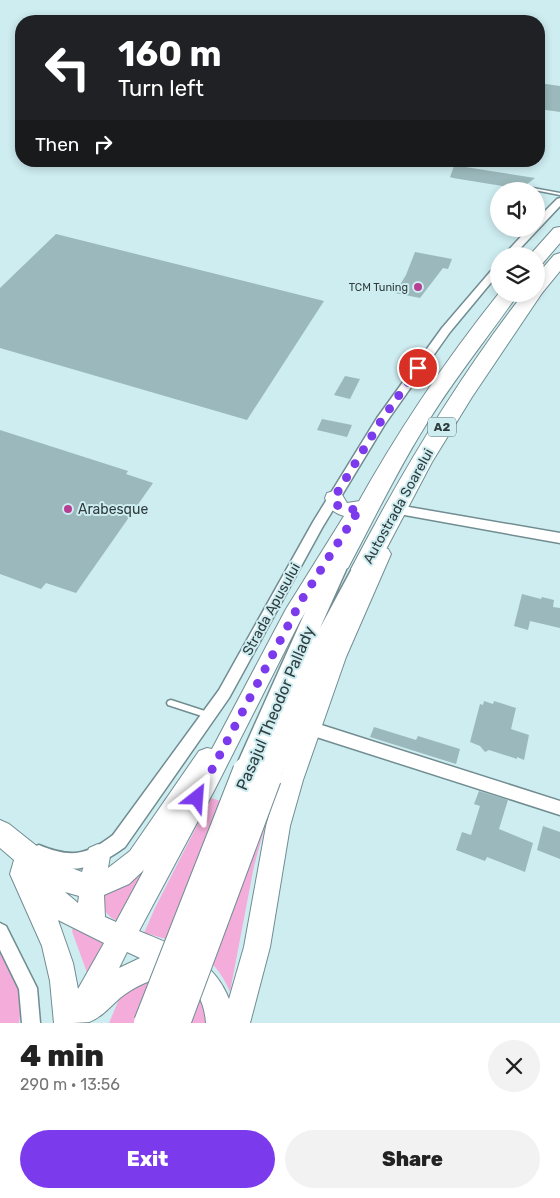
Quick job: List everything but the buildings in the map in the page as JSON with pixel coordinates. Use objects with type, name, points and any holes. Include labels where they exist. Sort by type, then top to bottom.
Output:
[{"type":"highway","points":[[545,250],[560,232]]},
{"type":"highway","points":[[545,278],[560,259]]},
{"type":"highway","name":"Autostrada Soarelui","points":[[339,561],[380,482],[443,383],[502,302]]},
{"type":"highway","name":"Autostrada Soarelui","points":[[363,569],[422,459],[476,374],[526,302]]},
{"type":"main road","points":[[236,1023],[257,947],[278,826],[288,788],[353,614],[415,488],[422,459]]},
{"type":"main road","points":[[76,1023],[240,719],[301,601],[360,508],[380,482]]},
{"type":"main road","points":[[334,498],[337,506],[341,508],[347,510],[360,508]]},
{"type":"main road","name":"Pasajul Theodor Pallady","points":[[176,1023],[257,775],[273,708],[339,561]]},
{"type":"main road","name":"Pasajul Theodor Pallady","points":[[148,1023],[257,775],[363,569]]},
{"type":"main road","points":[[0,833],[52,876],[73,883],[92,885],[118,877],[128,871],[139,859],[206,760],[240,719]]},
{"type":"main road","points":[[0,833],[57,902],[75,916],[174,961],[198,975],[207,984],[217,1002],[220,1023]]},
{"type":"main road","points":[[0,833],[42,910],[53,935],[64,975],[68,1023]]},
{"type":"main road","points":[[93,925],[90,904],[98,856]]},
{"type":"main road","points":[[76,1023],[108,990],[127,976],[152,965],[174,961]]},
{"type":"street","points":[[545,217],[560,201]]},
{"type":"street","points":[[516,247],[526,237]]},
{"type":"street","name":"Strada Apusului","points":[[0,833],[17,836],[34,850],[54,860],[75,862],[98,856],[119,841],[210,716],[234,678],[334,498],[409,380],[446,330],[490,278]]},
{"type":"street","points":[[403,511],[560,538]]},
{"type":"street","points":[[309,728],[560,808]]},
{"type":"street","points":[[0,932],[28,988],[30,1023]]},
{"type":"lane","points":[[545,191],[560,194]]},
{"type":"lane","points":[[171,704],[210,716]]},
{"type":"shaded area","points":[[197,781],[120,922],[111,918],[106,912],[101,895]]},
{"type":"shaded area","points":[[211,798],[268,816],[254,866],[230,992],[215,967],[196,951],[172,941],[144,933]]},
{"type":"shaded area","points":[[73,927],[110,942],[89,978],[72,931]]},
{"type":"shaded area","points":[[0,950],[17,985],[20,1003],[19,1023],[0,1023]]},
{"type":"shaded area","points":[[139,976],[200,985],[209,1023],[109,1023],[120,997]]},
{"type":"place","name":"TCM Tuning","points":[[418,287]]},
{"type":"place","name":"Arabesque","points":[[68,509]]},
{"type":"route","points":[[197,798],[301,601],[326,558],[360,508],[353,510],[341,508],[337,506],[334,498],[381,421],[418,368]]}]
